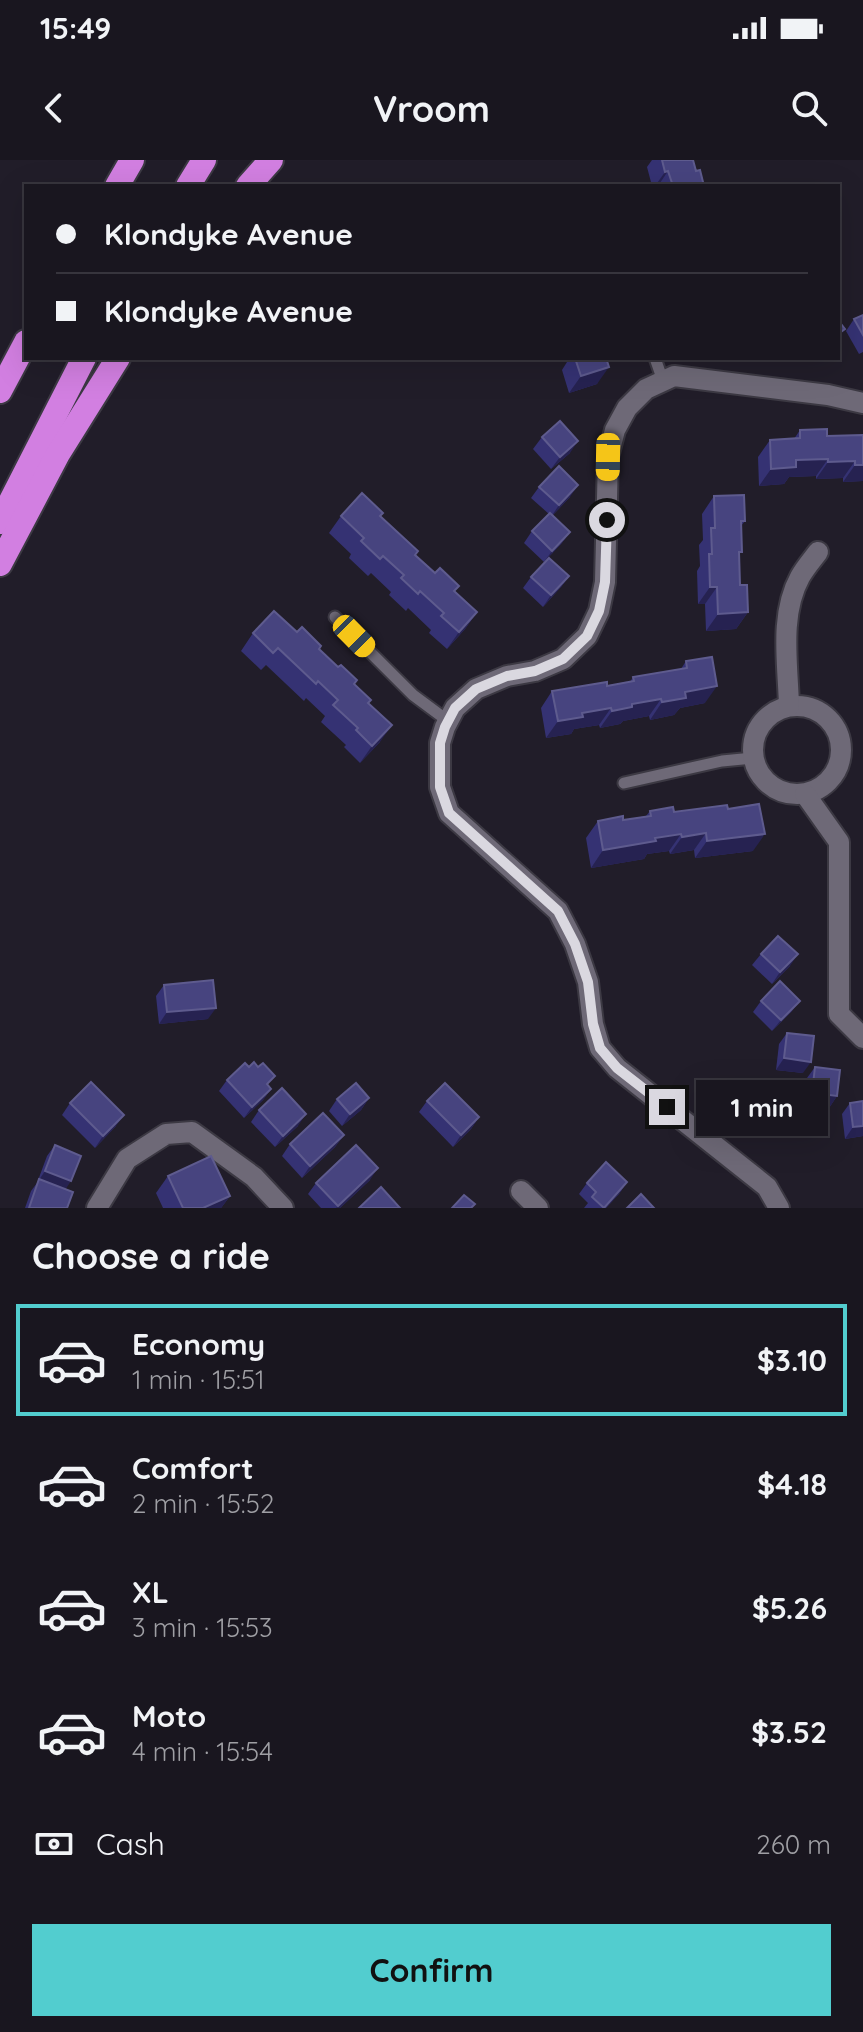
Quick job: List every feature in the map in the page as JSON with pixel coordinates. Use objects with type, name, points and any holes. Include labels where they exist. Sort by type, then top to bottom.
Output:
[{"type":"highway","points":[[118,184],[132,160]]},
{"type":"highway","points":[[189,184],[204,160]]},
{"type":"highway","points":[[250,184],[271,160]]},
{"type":"highway","points":[[0,391],[24,346]]},
{"type":"highway","points":[[0,522],[83,360]]},
{"type":"highway","points":[[0,564],[58,454],[117,360]]},
{"type":"street","points":[[779,1208],[767,1187],[617,1068],[600,1048],[593,1024],[588,982],[575,944],[558,911],[449,813],[440,787],[440,743],[455,708],[476,689],[563,659],[587,636],[599,611],[605,582],[608,457],[615,430],[627,408],[646,389],[674,376],[828,395],[863,403]]},
{"type":"street","points":[[789,706],[787,618],[801,575],[818,552]]},
{"type":"street","points":[[789,706],[806,707],[822,714],[834,726],[841,742],[841,760],[834,776],[821,788],[805,794],[787,794],[771,787],[759,774],[753,758],[753,741],[760,725],[772,713],[789,706]]},
{"type":"street","points":[[805,794],[839,842],[839,1014],[863,1038]]},
{"type":"street","points":[[97,1208],[127,1159],[166,1134],[192,1132],[254,1177],[283,1208]]},
{"type":"street","points":[[521,1191],[538,1208]]},
{"type":"lane","points":[[656,360],[663,381]]},
{"type":"lane","points":[[335,617],[413,695],[448,721]]},
{"type":"lane","points":[[624,783],[722,761],[753,758]]},
{"type":"building","points":[[662,160],[693,160],[696,171],[700,170],[704,184],[672,184],[668,171],[665,172]]},
{"type":"building","points":[[863,315],[863,335],[854,319]]},
{"type":"building","points":[[576,360],[607,360],[609,367],[581,376]]},
{"type":"building","points":[[560,421],[578,441],[560,457],[542,437]]},
{"type":"building","points":[[827,429],[827,436],[863,435],[863,465],[855,465],[855,461],[796,460],[796,467],[771,469],[770,440],[800,438],[800,430]]},
{"type":"building","points":[[559,466],[578,485],[559,505],[539,487]]},
{"type":"building","points":[[362,493],[383,513],[380,516],[418,551],[415,555],[435,573],[440,568],[459,586],[454,591],[477,612],[459,632],[441,616],[444,613],[401,578],[404,575],[361,541],[364,538],[341,516]]},
{"type":"building","points":[[744,495],[745,521],[741,521],[742,552],[739,552],[740,585],[747,585],[748,612],[718,614],[717,587],[710,587],[709,554],[712,554],[711,528],[715,528],[714,496]]},
{"type":"building","points":[[550,513],[570,532],[552,551],[532,531]]},
{"type":"building","points":[[549,558],[569,576],[551,595],[531,577]]},
{"type":"building","points":[[274,611],[297,632],[302,627],[321,646],[319,649],[357,680],[354,684],[371,700],[368,703],[392,725],[372,746],[333,705],[338,700],[318,681],[316,684],[278,648],[273,653],[253,633]]},
{"type":"building","points":[[712,657],[717,686],[685,692],[686,698],[632,704],[632,707],[582,713],[583,717],[558,721],[552,691],[634,681],[633,677],[687,668],[686,661]]},
{"type":"building","points":[[759,804],[765,834],[707,841],[706,833],[682,837],[681,834],[603,850],[598,821],[623,816],[623,820],[651,816],[650,811],[673,807],[674,812]]},
{"type":"building","points":[[778,936],[798,954],[780,972],[761,954]]},
{"type":"building","points":[[213,980],[216,1008],[167,1012],[164,985]]},
{"type":"building","points":[[780,981],[800,1001],[781,1020],[761,1001]]},
{"type":"building","points":[[787,1033],[814,1036],[811,1062],[784,1058]]},
{"type":"building","points":[[254,1062],[258,1067],[263,1063],[275,1076],[267,1084],[271,1089],[252,1107],[227,1080],[245,1063],[249,1067]]},
{"type":"building","points":[[815,1067],[840,1070],[837,1096],[812,1093]]},
{"type":"building","points":[[91,1082],[124,1115],[103,1136],[70,1103]]},
{"type":"building","points":[[356,1083],[369,1098],[350,1114],[337,1099]]},
{"type":"building","points":[[445,1083],[479,1117],[461,1135],[427,1101]]},
{"type":"building","points":[[282,1088],[306,1114],[283,1136],[259,1110]]},
{"type":"building","points":[[863,1101],[863,1126],[853,1127],[850,1103]]},
{"type":"building","points":[[323,1113],[344,1135],[310,1166],[290,1144]]},
{"type":"building","points":[[55,1145],[81,1156],[71,1181],[45,1171]]},
{"type":"building","points":[[356,1145],[378,1168],[338,1206],[316,1183]]},
{"type":"building","points":[[211,1156],[230,1196],[203,1208],[183,1208],[168,1176]]},
{"type":"building","points":[[606,1162],[627,1182],[604,1208],[592,1197],[596,1192],[587,1183]]},
{"type":"building","points":[[39,1179],[73,1192],[67,1208],[29,1208]]},
{"type":"building","points":[[381,1187],[400,1208],[359,1208]]},
{"type":"building","points":[[641,1194],[654,1208],[627,1208]]},
{"type":"building","points":[[464,1195],[475,1204],[471,1208],[452,1208]]},
{"type":"route","points":[[607,520],[605,582],[599,611],[587,636],[563,659],[476,689],[455,708],[440,743],[440,787],[449,813],[558,911],[575,944],[588,982],[593,1024],[600,1048],[617,1068],[667,1107]]}]
